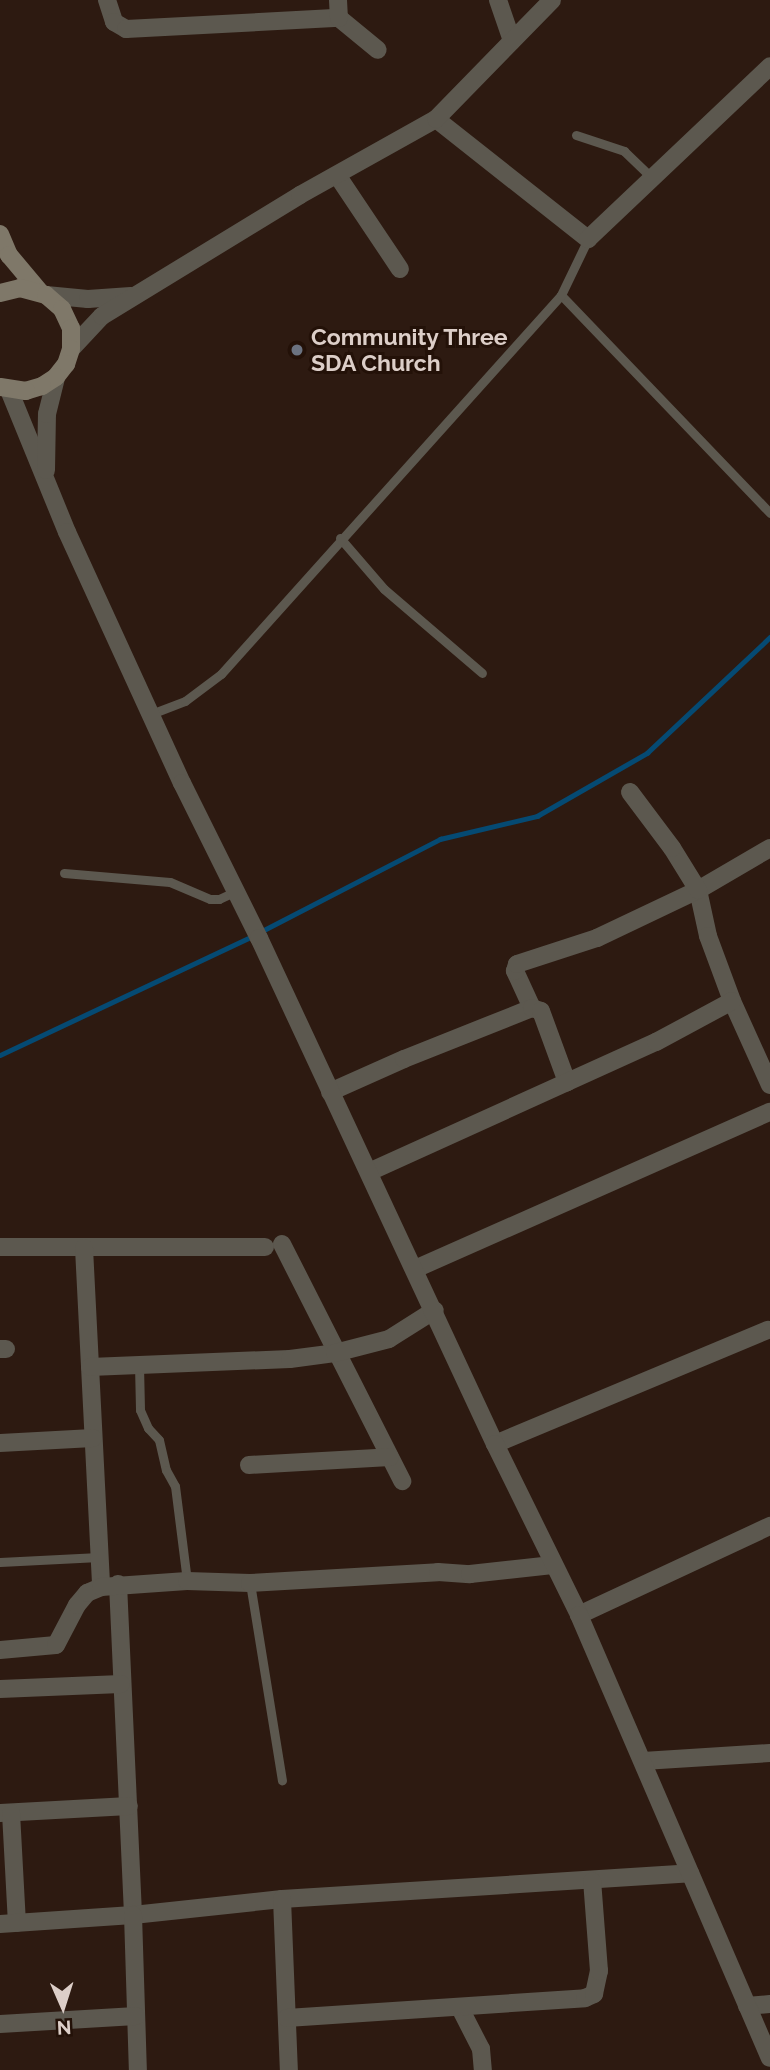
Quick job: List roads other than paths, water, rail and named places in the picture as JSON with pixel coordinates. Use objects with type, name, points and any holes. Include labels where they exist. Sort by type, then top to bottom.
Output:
[{"type":"main road","points":[[0,234],[9,255],[43,293],[62,309],[71,328],[71,349],[66,364],[56,377],[42,386],[26,391],[2,388]]},
{"type":"main road","points":[[0,293],[20,288],[43,293]]},
{"type":"street","points":[[107,0],[114,22],[126,29],[338,9],[378,50]]},
{"type":"street","points":[[498,0],[512,41]]},
{"type":"street","points":[[71,349],[102,316],[436,119],[552,0]]},
{"type":"street","points":[[436,119],[588,239],[770,66]]},
{"type":"street","points":[[337,175],[400,269]]},
{"type":"street","points":[[43,293],[88,299],[138,295]]},
{"type":"street","points":[[47,477],[47,414],[56,377]]},
{"type":"street","points":[[2,388],[47,477],[67,532],[151,714],[435,1310],[495,1444],[579,1615],[770,2058]]},
{"type":"street","points":[[630,792],[672,848],[698,890],[708,936],[732,1001],[770,1086]]},
{"type":"street","points":[[567,1082],[541,1012],[532,1008],[515,971],[517,964],[597,939],[698,890],[770,848]]},
{"type":"street","points":[[369,1172],[656,1042],[732,1001]]},
{"type":"street","points":[[331,1092],[404,1059],[532,1008]]},
{"type":"street","points":[[415,1269],[770,1112]]},
{"type":"street","points":[[0,1247],[273,1245],[335,1353],[402,1481]]},
{"type":"street","points":[[84,1248],[99,1558],[110,1586],[121,1684],[129,1806],[138,2070]]},
{"type":"street","points":[[90,1367],[290,1359],[335,1353],[389,1339],[435,1310]]},
{"type":"street","points":[[495,1444],[768,1330]]},
{"type":"street","points":[[0,1443],[93,1438]]},
{"type":"street","points":[[249,1465],[390,1457]]},
{"type":"street","points":[[579,1615],[770,1527]]},
{"type":"street","points":[[0,1650],[56,1645],[77,1605],[88,1593],[110,1586],[187,1581],[250,1583],[438,1572],[470,1574],[553,1565]]},
{"type":"street","points":[[0,1689],[121,1684]]},
{"type":"street","points":[[643,1760],[770,1753]]},
{"type":"street","points":[[129,1806],[5,1813],[8,1923],[133,1915],[282,1899],[690,1873]]},
{"type":"street","points":[[287,2018],[569,2000],[594,1994],[599,1971],[592,1881]]},
{"type":"street","points":[[282,1899],[289,2070]]},
{"type":"street","points":[[747,2006],[770,2004]]},
{"type":"street","points":[[460,2008],[481,2049],[483,2070]]},
{"type":"street","points":[[0,2024],[136,2016]]},
{"type":"lane","points":[[576,135],[624,151],[653,179]]},
{"type":"lane","points":[[151,714],[185,701],[221,674],[340,538],[561,295],[588,239]]},
{"type":"lane","points":[[561,295],[770,513]]},
{"type":"lane","points":[[340,538],[384,589],[482,673]]},
{"type":"lane","points":[[64,873],[170,882],[210,899],[219,899],[236,891]]},
{"type":"lane","points":[[139,1365],[140,1410],[148,1428],[159,1440],[166,1469],[175,1486],[187,1581]]},
{"type":"lane","points":[[0,1562],[99,1558]]},
{"type":"lane","points":[[250,1583],[282,1780]]},
{"type":"waterway","points":[[260,932],[440,839],[537,816],[647,753],[770,637]]},
{"type":"waterway","points":[[0,1055],[253,936]]},
{"type":"place","name":"Community Three SDA Church","points":[[297,350]]}]
